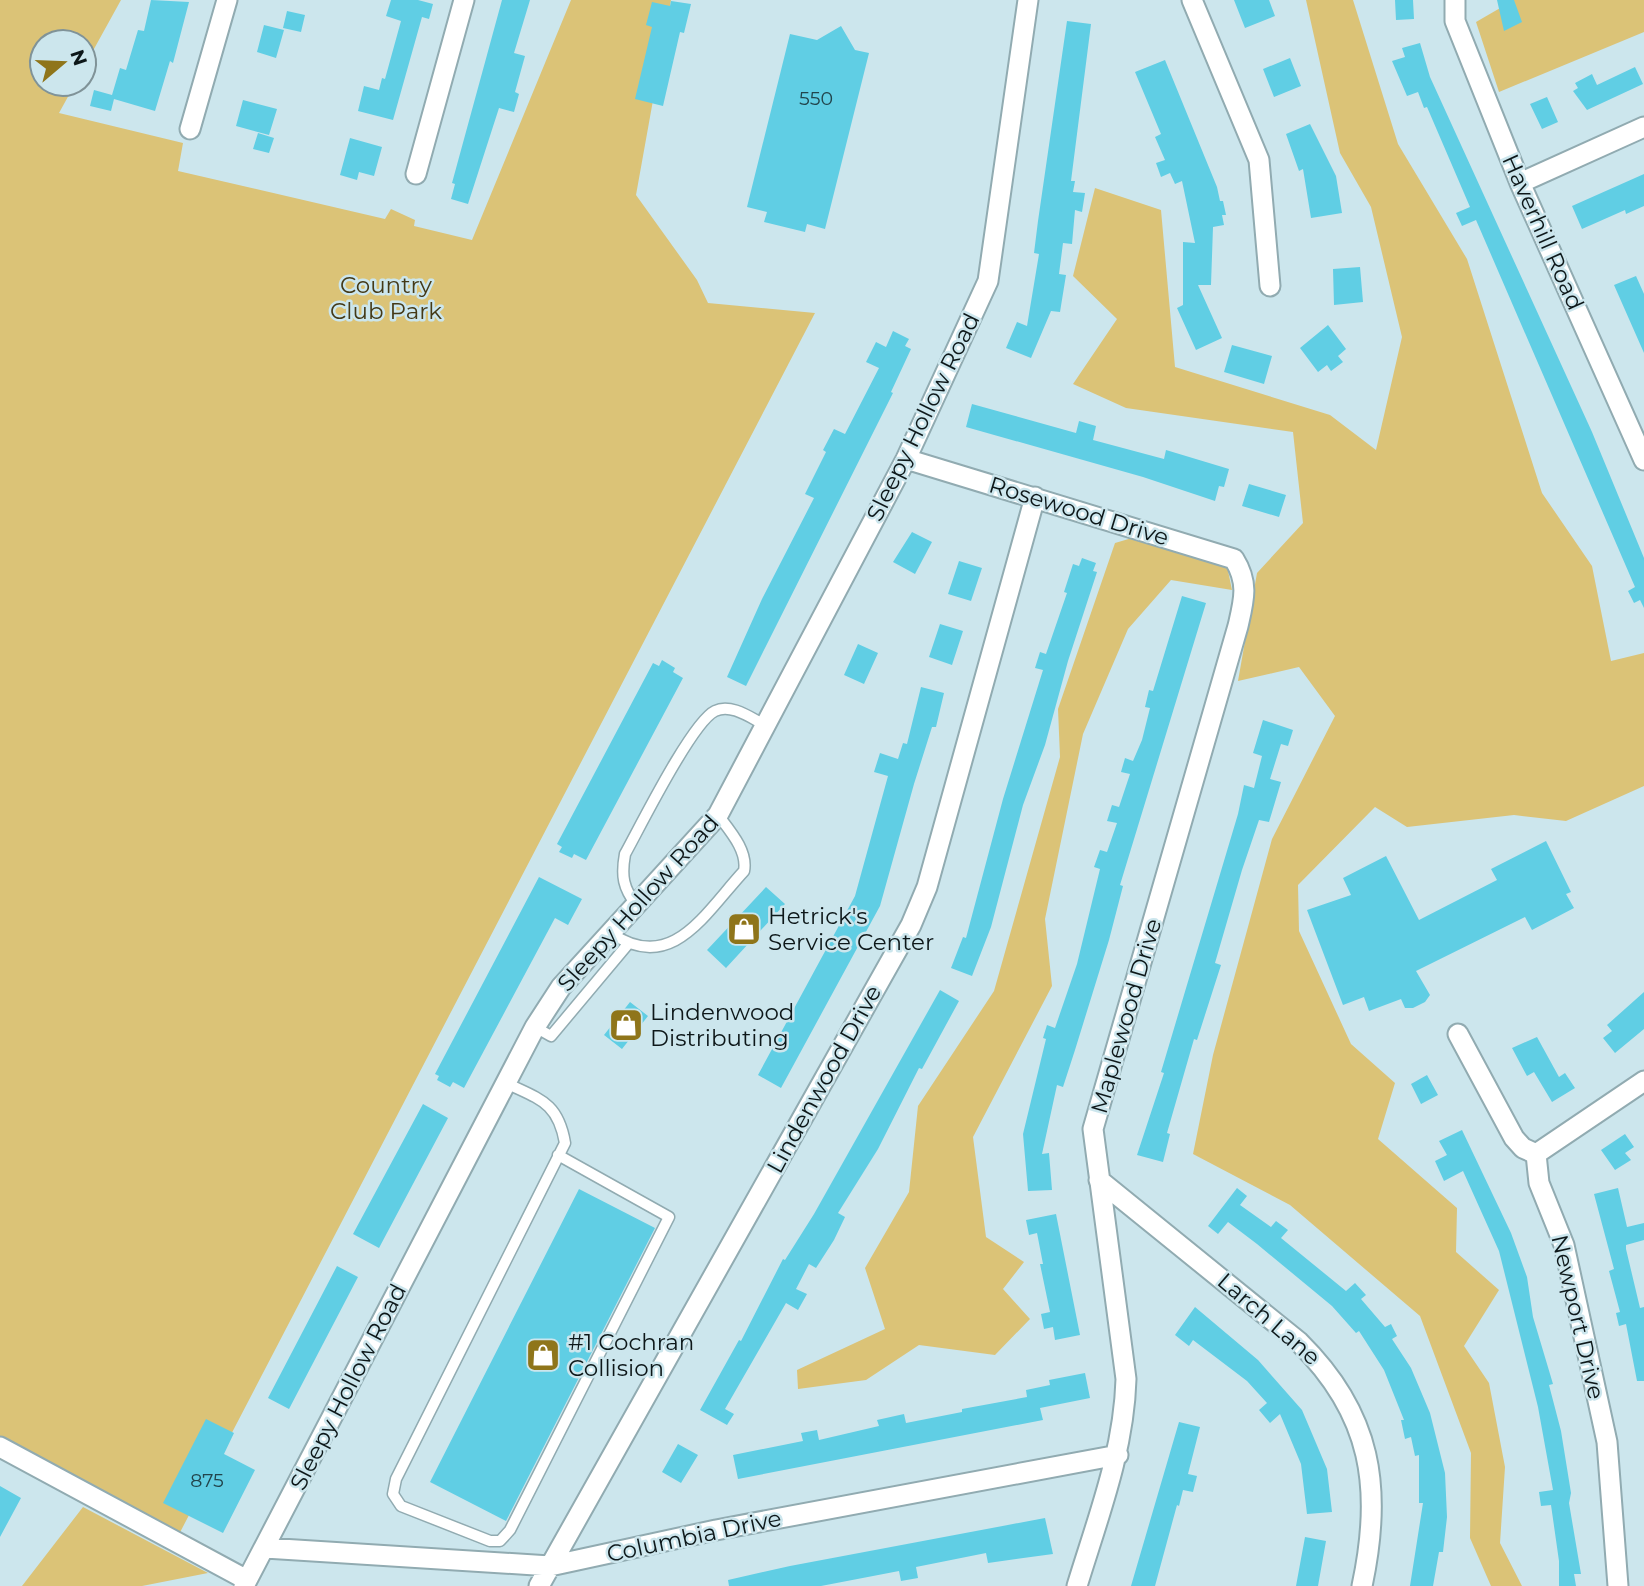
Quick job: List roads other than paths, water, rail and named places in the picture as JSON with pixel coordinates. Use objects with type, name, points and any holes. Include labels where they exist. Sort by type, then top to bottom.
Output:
[{"type":"street","points":[[190,129],[227,0]]},
{"type":"street","points":[[416,174],[464,0]]},
{"type":"street","name":"Sleepy Hollow Road","points":[[245,1583],[535,1027],[561,987],[718,815],[906,460],[988,281],[1028,0]]},
{"type":"street","points":[[1192,0],[1259,160],[1270,286]]},
{"type":"street","name":"Haverhill Road","points":[[1455,0],[1455,21],[1520,183],[1644,460]]},
{"type":"street","points":[[1520,183],[1644,127]]},
{"type":"street","name":"Rosewood Drive","points":[[906,460],[1234,559],[1244,574]]},
{"type":"street","name":"Lindenwood Drive","points":[[539,1586],[922,900],[1035,497]]},
{"type":"street","name":"Maplewood Drive","points":[[1077,1586],[1118,1455],[1125,1412],[1126,1379],[1093,1129],[1238,626],[1244,598],[1244,574]]},
{"type":"street","points":[[1458,1034],[1514,1138],[1523,1148],[1536,1154],[1644,1081]]},
{"type":"street","name":"Newport Drive","points":[[1536,1154],[1539,1182],[1564,1245],[1607,1442],[1618,1586]]},
{"type":"street","name":"Larch Lane","points":[[1100,1180],[1299,1342],[1325,1367],[1346,1398],[1360,1434],[1371,1475],[1372,1516],[1362,1586]]},
{"type":"street","points":[[0,1447],[245,1583]]},
{"type":"street","name":"Columbia Drive","points":[[265,1548],[550,1566],[716,1530],[1118,1455]]},
{"type":"lane","points":[[636,906],[626,892],[621,876],[625,854],[696,729],[715,711],[732,709],[765,725]]},
{"type":"lane","points":[[611,933],[628,944],[646,949],[666,947],[688,932],[744,872],[746,862],[732,834],[718,815]]},
{"type":"lane","points":[[535,1027],[551,1036],[628,944]]},
{"type":"lane","points":[[506,1083],[548,1104],[561,1121],[565,1143],[558,1155],[396,1479],[393,1494],[401,1506],[490,1541],[500,1541],[510,1530],[668,1217],[558,1155]]},
{"type":"lane","points":[[485,1562],[490,1541]]},
{"type":"place","name":"Hetrick's Service Center","points":[[744,929]]},
{"type":"place","name":"Lindenwood Distributing","points":[[626,1025]]},
{"type":"place","name":"#1 Cochran Collision","points":[[543,1355]]},
{"type":"park label","name":"Country Club Park","points":[[386,298]]}]
